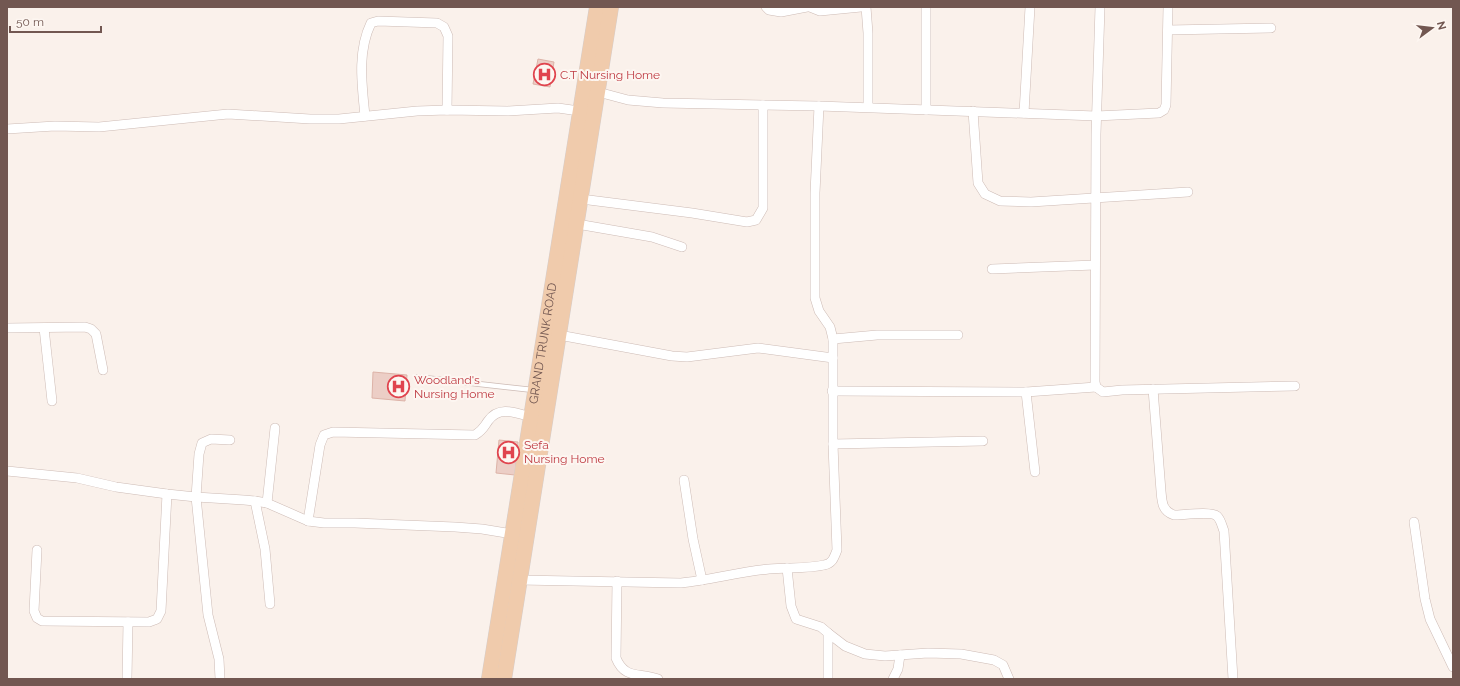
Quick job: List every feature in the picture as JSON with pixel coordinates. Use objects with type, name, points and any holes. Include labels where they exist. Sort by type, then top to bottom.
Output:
[{"type":"main road","name":"GRAND TRUNK ROAD","points":[[489,679],[597,7]]},
{"type":"main road","name":"GRAND TRUNK ROAD","points":[[504,679],[611,7]]},
{"type":"street","points":[[766,7],[769,10],[782,12],[808,7],[820,11],[861,7]]},
{"type":"street","points":[[866,7],[868,33],[868,107]]},
{"type":"street","points":[[926,7],[926,110]]},
{"type":"street","points":[[1024,113],[1030,7]]},
{"type":"street","points":[[1096,387],[1095,199],[1100,7]]},
{"type":"street","points":[[598,92],[628,100],[663,103],[868,107],[1096,116],[1159,114],[1164,110],[1166,105],[1168,7]]},
{"type":"street","points":[[365,116],[362,82],[362,59],[367,32],[371,23],[378,21],[437,23],[444,27],[448,36],[447,110]]},
{"type":"street","points":[[1168,30],[1271,28]]},
{"type":"street","points":[[581,199],[692,213],[747,222],[756,220],[763,208],[763,105]]},
{"type":"street","points":[[519,580],[681,583],[749,571],[825,565],[833,560],[837,550],[833,444],[833,339],[830,328],[819,311],[815,298],[815,193],[819,106]]},
{"type":"street","points":[[7,129],[56,126],[99,127],[228,114],[310,119],[339,119],[417,111],[447,110],[508,111],[558,108],[580,111]]},
{"type":"street","points":[[973,111],[978,182],[985,194],[1000,201],[1031,202],[1095,199],[1188,192]]},
{"type":"street","points":[[577,224],[652,237],[682,247]]},
{"type":"street","points":[[992,269],[1095,265]]},
{"type":"street","points":[[7,328],[85,327],[91,329],[96,334],[103,370]]},
{"type":"street","points":[[44,328],[52,401]]},
{"type":"street","points":[[559,335],[672,356],[687,357],[758,348],[833,358]]},
{"type":"street","points":[[833,339],[876,335],[958,335]]},
{"type":"street","points":[[832,391],[1026,392],[1096,387],[1103,392],[1295,386]]},
{"type":"street","points":[[1154,390],[1162,497],[1165,509],[1168,513],[1174,515],[1210,514],[1217,516],[1221,521],[1224,531],[1233,679]]},
{"type":"street","points":[[1026,392],[1036,472]]},
{"type":"street","points":[[308,521],[320,445],[324,435],[332,432],[475,434],[483,430],[494,414],[504,411],[531,417]]},
{"type":"street","points":[[267,503],[275,428]]},
{"type":"street","points":[[220,679],[219,659],[208,615],[196,497],[199,454],[202,443],[211,439],[230,440]]},
{"type":"street","points":[[833,444],[983,441]]},
{"type":"street","points":[[7,471],[77,478],[116,487],[167,494],[255,501],[267,503],[308,521],[324,523],[462,527],[512,534]]},
{"type":"street","points":[[684,480],[693,539],[702,580]]},
{"type":"street","points":[[37,550],[34,610],[36,618],[42,621],[128,622],[149,622],[157,619],[161,611],[167,494]]},
{"type":"street","points":[[255,501],[265,549],[270,604]]},
{"type":"street","points":[[1414,522],[1425,599],[1430,619],[1453,667]]},
{"type":"street","points":[[787,568],[791,606],[796,618],[821,627],[845,646],[865,654],[885,656],[928,653],[961,654],[994,660],[1003,665],[1009,679]]},
{"type":"street","points":[[617,581],[616,658],[622,669],[628,673],[658,679]]},
{"type":"street","points":[[128,622],[128,679]]},
{"type":"street","points":[[828,633],[828,679]]},
{"type":"street","points":[[893,679],[898,669],[900,655]]},
{"type":"lane","points":[[418,377],[536,390]]},
{"type":"building","points":[[538,59],[554,62],[550,87],[533,84]]},
{"type":"building","points":[[373,372],[407,375],[405,401],[372,398]]},
{"type":"building","points":[[499,440],[518,442],[515,475],[496,473]]},
{"type":"place","name":"C.T Nursing Home","points":[[545,75]]},
{"type":"place","name":"Woodland's Nursing Home","points":[[399,387]]},
{"type":"place","name":"Sefa Nursing Home","points":[[508,452]]}]
